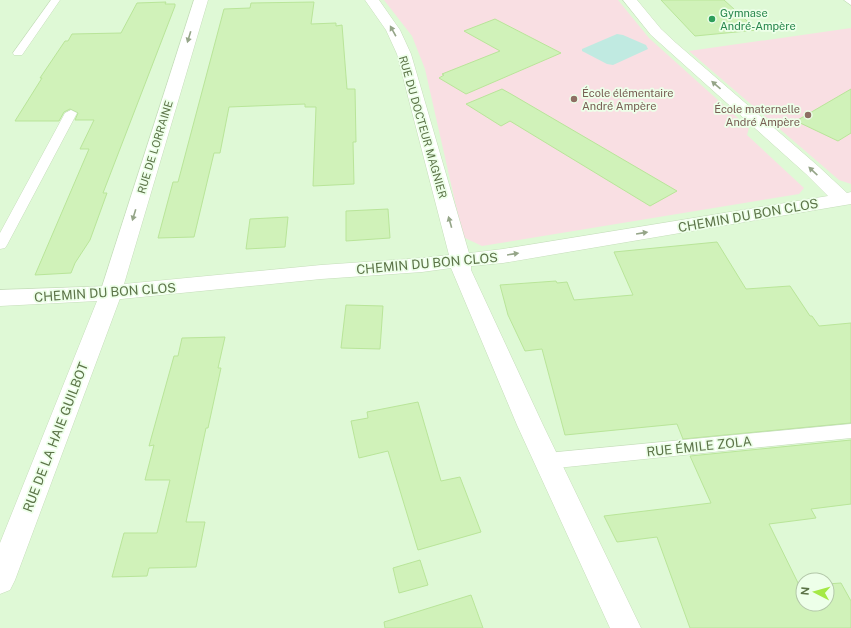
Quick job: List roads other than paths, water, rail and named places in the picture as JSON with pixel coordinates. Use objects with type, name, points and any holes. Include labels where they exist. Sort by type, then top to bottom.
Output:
[{"type":"street","name":"RUE DE LORRAINE","points":[[110,293],[201,0]]},
{"type":"street","name":"RUE DU DOCTEUR MAGNIER","points":[[372,0],[394,30],[404,54],[461,260]]},
{"type":"street","points":[[630,0],[656,32],[671,46],[806,165],[846,198]]},
{"type":"street","name":"CHEMIN DU BON CLOS","points":[[0,298],[110,293],[321,272],[422,265],[503,256],[789,209],[846,198]]},
{"type":"street","points":[[461,260],[461,270],[547,461],[626,628]]},
{"type":"street","name":"RUE DE LA HAIE GUILBOT","points":[[0,580],[110,293]]},
{"type":"lane","points":[[18,53],[56,0]]},
{"type":"lane","points":[[0,245],[71,113]]},
{"type":"lane","name":"RUE ÉMILE ZOLA","points":[[547,461],[851,432]]},
{"type":"place","name":"Gymnase André-Ampère","points":[[712,19]]},
{"type":"place","name":"École élémentaire André Ampère","points":[[574,99]]},
{"type":"place","name":"École maternelle André Ampère","points":[[808,115]]}]
